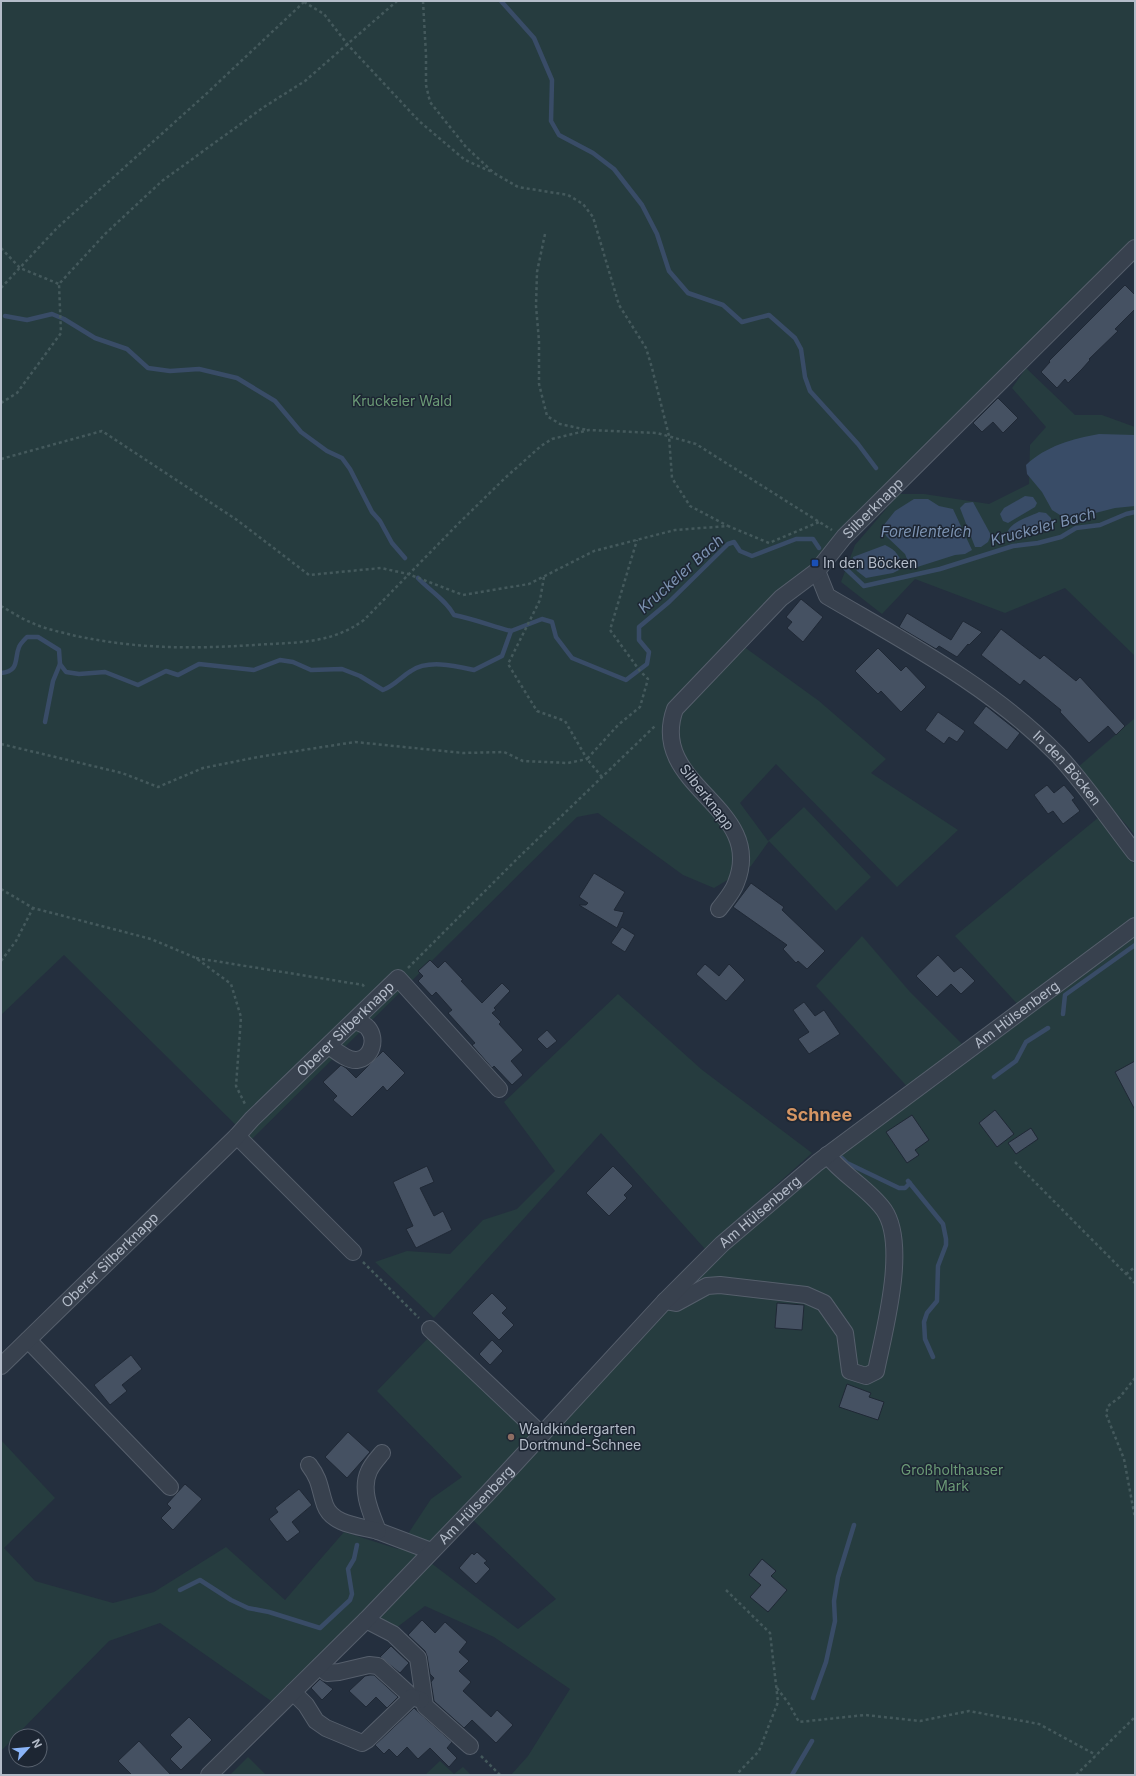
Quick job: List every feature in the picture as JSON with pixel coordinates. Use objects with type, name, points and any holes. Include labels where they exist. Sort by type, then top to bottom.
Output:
[{"type":"street","name":"Silberknapp","points":[[719,909],[736,884],[742,862],[740,841],[729,821],[690,779],[678,759],[670,736],[670,723],[675,709],[781,598],[817,571],[844,537],[1135,248]]},
{"type":"street","name":"In den Böcken","points":[[817,571],[827,596],[970,682],[1033,731],[1059,756],[1135,853]]},
{"type":"street","name":"Am Hülsenberg","points":[[209,1775],[366,1620],[487,1494],[665,1301],[727,1239],[827,1155],[1135,926]]},
{"type":"street","name":"Oberer Silberknapp","points":[[1,1366],[237,1136],[252,1119],[398,978],[500,1089]]},
{"type":"street","points":[[329,1046],[351,1059],[357,1060],[370,1052],[373,1044],[372,1036],[368,1028],[354,1021]]},
{"type":"street","points":[[237,1136],[353,1252]]},
{"type":"street","points":[[665,1301],[676,1303],[707,1286],[720,1285],[806,1295],[824,1303],[845,1333],[850,1371],[866,1376],[876,1371],[890,1303],[894,1274],[894,1238],[884,1211],[866,1191],[837,1167],[827,1155]]},
{"type":"street","points":[[430,1329],[542,1434]]},
{"type":"street","points":[[28,1340],[170,1487]]},
{"type":"street","points":[[378,1531],[365,1490],[369,1472],[382,1453]]},
{"type":"street","name":"Am Hülsenberg","points":[[309,1465],[318,1476],[325,1505],[332,1516],[345,1522],[378,1531],[431,1551]]},
{"type":"street","points":[[366,1620],[393,1634],[418,1658],[418,1699]]},
{"type":"street","points":[[320,1666],[327,1673],[369,1665],[378,1666],[418,1699],[470,1746]]},
{"type":"street","points":[[294,1692],[306,1705],[316,1721],[326,1728],[362,1743],[418,1699]]},
{"type":"path","points":[[1,288],[57,228],[205,95],[304,1],[324,14],[348,45],[419,121],[465,160],[494,173],[518,187],[568,195],[583,204],[593,217],[619,305],[646,348],[669,436],[672,478],[690,506],[728,526],[769,543],[819,522],[696,444],[669,436],[657,433],[589,430],[560,424],[547,416],[539,384],[539,341],[536,306],[537,272],[545,234]]},
{"type":"path","points":[[1,403],[17,393],[61,333],[58,284],[105,234],[162,181],[264,107],[305,81],[397,1]]},
{"type":"path","points":[[423,1],[426,85],[430,102],[466,147],[494,173]]},
{"type":"path","points":[[1,248],[20,268],[58,284]]},
{"type":"path","points":[[1,606],[30,623],[64,633],[106,642],[139,646],[201,648],[310,642],[334,637],[350,630],[364,620],[505,478],[542,446],[552,439],[589,430]]},
{"type":"path","points":[[1,459],[102,432],[237,520],[310,575],[381,568],[408,574],[463,595],[529,584],[594,551],[675,530],[728,526]]},
{"type":"path","points":[[1,744],[122,773],[158,787],[203,768],[258,757],[355,742],[463,753],[504,752],[523,761],[568,763],[587,759],[618,725],[640,707],[648,679],[640,671],[610,630],[638,540]]},
{"type":"path","points":[[544,576],[540,600],[508,664],[537,711],[565,720],[587,759],[602,777]]},
{"type":"path","points":[[398,978],[518,858],[657,725]]},
{"type":"path","points":[[1,889],[33,908],[152,939],[196,958],[231,984],[241,1017],[236,1086],[252,1119]]},
{"type":"path","points":[[1,961],[16,941],[33,908]]},
{"type":"path","points":[[196,958],[363,985],[374,1002]]},
{"type":"path","points":[[1015,1162],[1135,1283]]},
{"type":"path","points":[[353,1252],[430,1329]]},
{"type":"path","points":[[1126,1274],[1135,1267]]},
{"type":"path","points":[[1135,1378],[1120,1397],[1108,1406],[1106,1414],[1124,1459],[1135,1518]]},
{"type":"path","points":[[726,1590],[770,1633],[778,1702],[760,1751],[736,1775]]},
{"type":"path","points":[[777,1688],[789,1704],[799,1722],[865,1715],[920,1721],[969,1712],[1040,1724],[1096,1755]]},
{"type":"path","points":[[1076,1775],[1135,1717]]},
{"type":"path","points":[[470,1746],[500,1775]]},
{"type":"green space","name":"Kruckeler Wald","points":[[1,1],[1135,1],[1135,240],[736,641],[819,701],[886,759],[871,773],[958,830],[897,887],[776,764],[740,803],[768,841],[804,807],[871,877],[836,911],[769,841],[751,866],[714,888],[683,875],[598,813],[577,817],[251,1140],[64,955],[1,1015]]},
{"type":"green space","points":[[1026,368],[1075,415],[1102,415],[1135,427],[1135,656],[1065,588],[1005,613],[915,579],[882,614],[841,582],[855,545],[899,494],[924,494],[989,504],[1029,484],[1030,445],[1046,427],[1012,388]]},
{"type":"green space","points":[[1135,718],[1135,835],[1077,768]]},
{"type":"green space","points":[[1099,817],[1135,865],[1135,917],[1020,1007],[955,936]]},
{"type":"green space","points":[[862,936],[910,992],[969,1051],[913,1093],[816,986]]},
{"type":"green space","name":"Großholthauser Mark","points":[[1135,936],[1135,1775],[511,1775],[528,1756],[570,1689],[494,1637],[425,1606],[396,1628],[364,1614],[274,1703],[160,1623],[109,1641],[24,1728],[8,1728],[8,1744],[1,1751],[1,1440],[55,1498],[4,1548],[35,1581],[113,1603],[154,1592],[226,1547],[285,1600],[344,1532],[398,1549],[431,1499],[462,1477],[377,1391],[431,1335],[535,1432],[431,1563],[518,1629],[556,1599],[473,1520],[557,1423],[734,1237],[874,1128],[934,1087]]},
{"type":"green space","points":[[618,994],[701,1069],[812,1153],[705,1249],[601,1133],[434,1318],[375,1262],[407,1251],[450,1254],[483,1220],[517,1209],[555,1171],[504,1102]]},
{"type":"green space","points":[[248,1757],[266,1775],[230,1775]]},
{"type":"green space","points":[[440,1761],[454,1774],[463,1767],[471,1775],[425,1775]]},
{"type":"water","points":[[1099,434],[1135,435],[1135,506],[1115,508],[1068,520],[1052,510],[1042,492],[1027,474],[1026,465],[1042,453],[1060,444]]},
{"type":"water","points":[[1025,496],[1033,497],[1037,503],[1035,507],[1008,523],[1003,521],[1000,514],[1004,508]]},
{"type":"water","name":"Forellenteich","points":[[914,499],[928,499],[939,506],[953,509],[972,550],[965,554],[955,555],[911,569],[905,554],[886,536],[883,526],[895,511]]},
{"type":"water","name":"Forellenteich","points":[[973,502],[991,535],[988,542],[981,547],[975,547],[960,508],[965,503]]},
{"type":"water","points":[[1039,512],[1046,513],[1051,518],[1051,527],[1024,537],[1007,534],[1011,526],[1015,523]]},
{"type":"water","name":"Forellenteich","points":[[885,545],[897,554],[903,568],[893,573],[866,578],[857,571],[852,564],[853,557]]},
{"type":"building","points":[[1125,285],[1135,295],[1135,309],[1115,329],[1118,331],[1089,359],[1090,360],[1082,369],[1068,383],[1065,379],[1057,388],[1041,372],[1050,362],[1049,361]]},
{"type":"building","points":[[998,398],[1018,418],[1003,433],[993,422],[982,432],[973,423]]},
{"type":"building","points":[[801,599],[823,617],[803,642],[787,628],[792,622],[786,617]]},
{"type":"building","points":[[907,613],[951,640],[963,621],[982,632],[969,645],[968,644],[957,657],[939,646],[936,649],[899,627]]},
{"type":"building","points":[[1001,629],[1040,659],[1044,655],[1076,681],[1080,677],[1125,726],[1116,735],[1108,726],[1089,743],[1060,712],[1061,710],[1024,680],[1020,685],[981,655]]},
{"type":"building","points":[[878,648],[901,671],[906,666],[926,687],[901,712],[881,691],[878,694],[855,671]]},
{"type":"building","points":[[986,706],[1020,733],[1007,750],[973,723]]},
{"type":"building","points":[[938,712],[965,731],[957,742],[949,737],[944,744],[925,730]]},
{"type":"building","points":[[1047,785],[1054,793],[1064,785],[1075,798],[1072,800],[1080,811],[1063,824],[1053,811],[1048,814],[1034,795]]},
{"type":"building","points":[[594,873],[625,892],[614,910],[624,912],[617,928],[579,905],[586,905],[588,903],[579,897]]},
{"type":"building","points":[[751,883],[784,907],[782,910],[825,951],[807,969],[798,961],[796,963],[783,949],[787,945],[733,907]]},
{"type":"building","points":[[622,927],[635,935],[625,952],[611,943]]},
{"type":"building","points":[[938,955],[954,972],[961,967],[975,981],[961,994],[951,984],[937,997],[916,976]]},
{"type":"building","points":[[430,960],[438,968],[445,961],[463,980],[461,981],[482,1003],[502,983],[510,991],[494,1008],[496,1010],[492,1013],[501,1022],[499,1024],[523,1050],[511,1061],[523,1075],[512,1085],[494,1066],[492,1068],[472,1045],[475,1043],[448,1013],[452,1010],[436,992],[432,996],[418,981],[423,976],[418,971]]},
{"type":"building","points":[[705,964],[719,976],[729,964],[745,980],[726,1001],[696,974]]},
{"type":"building","points":[[804,1002],[815,1016],[824,1010],[840,1034],[809,1054],[798,1039],[809,1032],[793,1010]]},
{"type":"building","points":[[547,1030],[557,1041],[547,1049],[537,1039]]},
{"type":"building","points":[[383,1051],[405,1073],[387,1091],[383,1086],[352,1117],[333,1100],[337,1096],[323,1082],[341,1065],[356,1078]]},
{"type":"building","points":[[1135,1061],[1135,1110],[1115,1072]]},
{"type":"building","points":[[995,1110],[1014,1134],[997,1147],[979,1123]]},
{"type":"building","points":[[912,1115],[929,1140],[915,1150],[919,1155],[907,1163],[886,1132]]},
{"type":"building","points":[[1031,1128],[1038,1139],[1016,1154],[1008,1143]]},
{"type":"building","points":[[427,1166],[434,1182],[420,1188],[434,1216],[443,1211],[452,1230],[416,1248],[406,1229],[413,1226],[393,1182]]},
{"type":"building","points":[[613,1166],[633,1186],[624,1195],[627,1198],[609,1216],[586,1193]]},
{"type":"building","points":[[492,1293],[507,1308],[502,1313],[514,1325],[499,1340],[472,1313]]},
{"type":"building","points":[[777,1303],[804,1305],[802,1330],[775,1328]]},
{"type":"building","points":[[492,1340],[503,1351],[490,1365],[479,1354]]},
{"type":"building","points":[[131,1355],[142,1369],[122,1385],[127,1391],[110,1405],[94,1385]]},
{"type":"building","points":[[847,1384],[871,1393],[869,1397],[884,1402],[878,1420],[839,1407]]},
{"type":"building","points":[[348,1432],[370,1452],[347,1478],[325,1457]]},
{"type":"building","points":[[185,1484],[202,1499],[173,1530],[161,1518],[171,1508],[167,1504]]},
{"type":"building","points":[[299,1489],[312,1505],[292,1522],[300,1532],[287,1542],[269,1519],[278,1512],[275,1508]]},
{"type":"building","points":[[477,1552],[487,1561],[484,1563],[490,1569],[476,1584],[459,1568],[472,1553],[474,1555]]},
{"type":"building","points":[[762,1559],[776,1571],[771,1576],[787,1590],[768,1612],[750,1597],[761,1585],[749,1575]]},
{"type":"building","points":[[422,1620],[435,1633],[445,1622],[467,1642],[459,1652],[469,1661],[459,1671],[471,1682],[463,1691],[491,1717],[497,1710],[513,1725],[496,1743],[472,1720],[464,1728],[434,1701],[431,1682],[434,1678],[430,1674],[427,1656],[425,1651],[408,1635]]},
{"type":"building","points":[[391,1646],[409,1663],[400,1673],[380,1657]]},
{"type":"building","points":[[374,1675],[398,1697],[387,1708],[376,1697],[366,1707],[349,1691],[365,1676]]},
{"type":"building","points":[[320,1679],[333,1689],[322,1700],[311,1688]]},
{"type":"building","points":[[414,1708],[452,1742],[447,1748],[457,1758],[449,1767],[430,1748],[418,1759],[407,1747],[397,1757],[389,1749],[384,1754],[375,1745]]},
{"type":"building","points":[[189,1717],[212,1740],[181,1770],[170,1759],[182,1747],[170,1735]]},
{"type":"building","points":[[139,1741],[171,1775],[132,1775],[118,1761]]},
{"type":"waterway","points":[[501,1],[534,38],[552,80],[551,121],[559,135],[593,153],[614,169],[642,205],[657,234],[669,271],[688,293],[723,305],[742,322],[769,315],[795,338],[801,349],[805,377],[810,391],[858,444],[876,468]]},
{"type":"waterway","points":[[5,316],[27,320],[52,314],[64,319],[95,338],[127,349],[148,368],[170,371],[199,369],[237,378],[275,401],[301,432],[327,451],[342,458],[350,469],[372,512],[380,521],[392,543],[405,558]]},
{"type":"waterway","name":"Kruckeler Bach","points":[[845,568],[864,586],[940,569],[1013,546],[1038,543],[1061,537],[1076,528],[1100,525],[1126,514],[1135,512]]},
{"type":"waterway","name":"Kruckeler Bach","points":[[1,673],[7,672],[14,667],[20,646],[27,637],[38,637],[59,650],[60,664],[66,672],[79,674],[105,672],[138,685],[166,671],[178,675],[199,664],[254,670],[280,660],[293,662],[311,670],[342,669],[360,676],[383,690],[411,671],[425,665],[442,664],[474,670],[502,656],[511,631],[542,619],[552,622],[556,637],[572,658],[626,680],[647,664],[649,652],[639,640],[639,627],[669,602],[728,544],[734,542],[740,551],[752,556],[796,539],[813,539],[819,548]]},
{"type":"waterway","points":[[418,578],[442,600],[454,615],[511,631]]},
{"type":"waterway","points":[[45,722],[53,681],[60,664]]},
{"type":"waterway","points":[[1063,1014],[1065,995],[1135,945]]},
{"type":"waterway","points":[[994,1077],[1016,1061],[1026,1042],[1048,1028]]},
{"type":"waterway","points":[[842,1158],[847,1163],[899,1188],[905,1188],[910,1183]]},
{"type":"waterway","points":[[908,1181],[943,1224],[946,1239],[946,1245],[938,1266],[937,1301],[927,1313],[924,1322],[925,1339],[933,1357]]},
{"type":"waterway","points":[[813,1698],[826,1662],[835,1621],[834,1601],[838,1577],[854,1525]]},
{"type":"waterway","points":[[180,1590],[200,1580],[231,1600],[248,1608],[269,1612],[320,1628],[350,1600],[352,1594],[348,1569],[354,1559],[357,1545]]},
{"type":"waterway","points":[[792,1775],[812,1741]]},
{"type":"place","name":"In den Böcken","points":[[815,563]]},
{"type":"place","name":"Waldkindergarten Dortmund-Schnee","points":[[511,1437]]},
{"type":"district","name":"Schnee","points":[[819,1115]]}]
